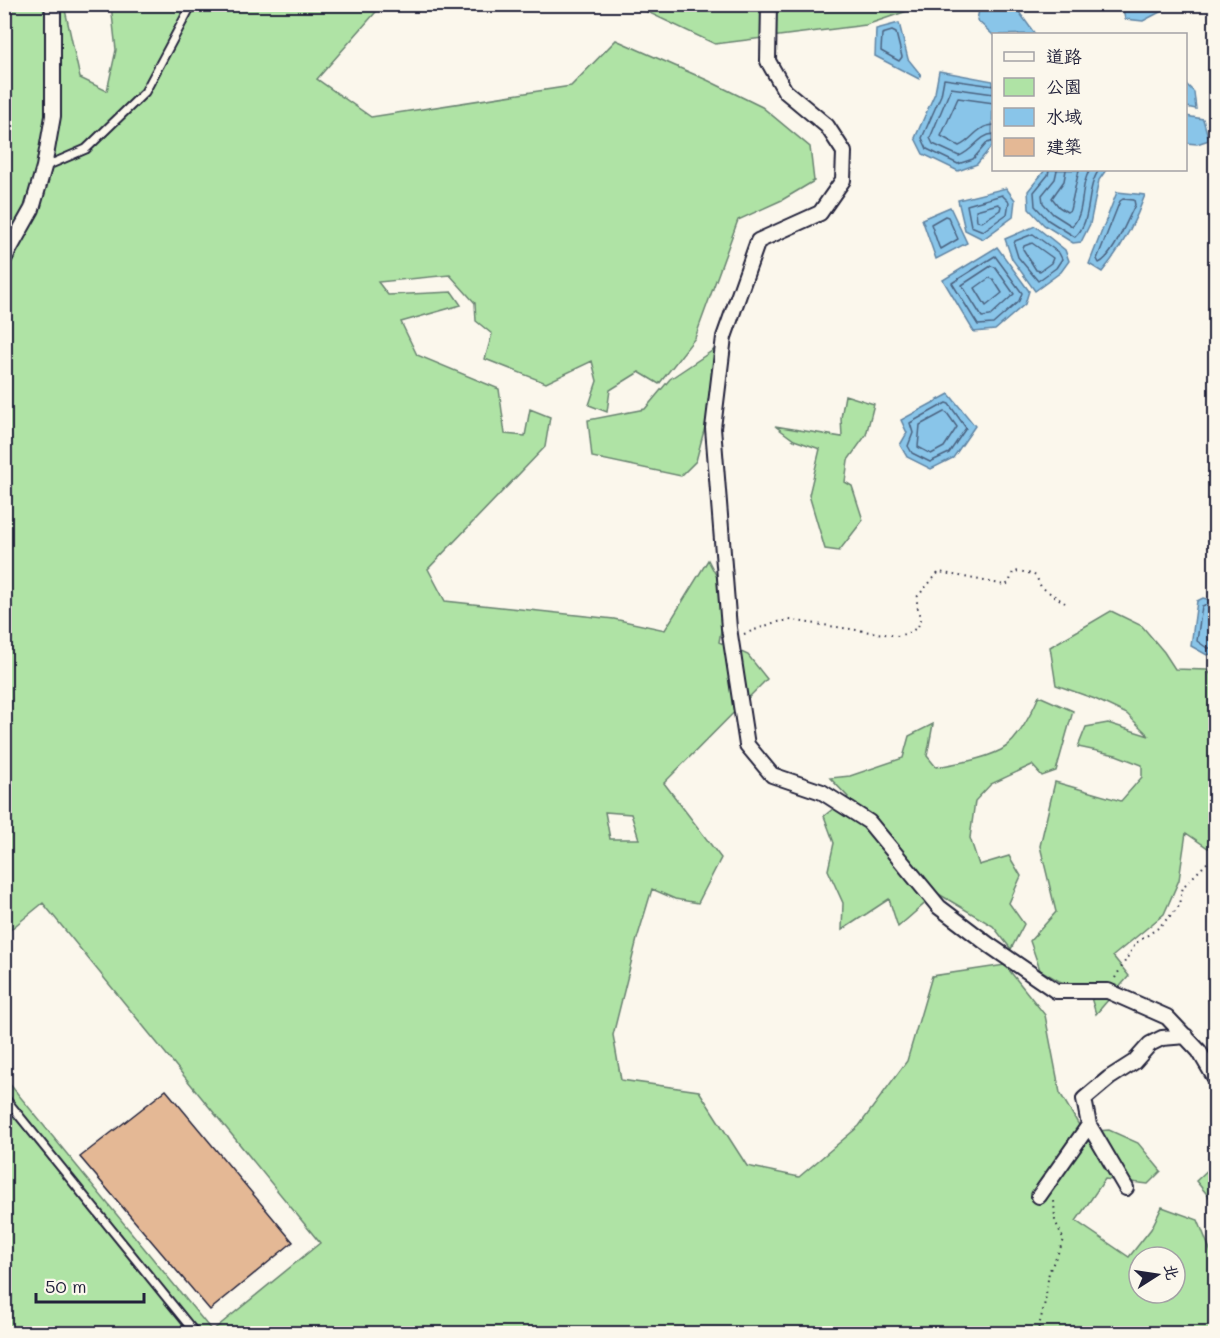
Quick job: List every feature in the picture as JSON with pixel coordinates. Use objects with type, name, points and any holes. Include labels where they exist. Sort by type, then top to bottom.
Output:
[{"type":"street","points":[[4,259],[32,209],[44,167],[53,116],[53,11],[51,4]]},
{"type":"street","points":[[769,4],[768,61],[785,91],[828,126],[844,152],[843,180],[820,213],[758,241],[724,337],[712,428],[730,640],[747,745],[772,775],[822,792],[869,822],[939,907],[1056,991],[1108,991],[1167,1017],[1199,1051],[1215,1080]]},
{"type":"street","points":[[1126,1188],[1089,1125],[1084,1099],[1109,1078],[1134,1062],[1150,1044],[1162,1038],[1186,1036]]},
{"type":"street","points":[[1039,1196],[1089,1125]]},
{"type":"lane","points":[[44,167],[86,149],[145,92],[192,4]]},
{"type":"lane","points":[[4,1096],[196,1334]]},
{"type":"path","points":[[730,640],[773,623],[789,620],[898,636],[906,634],[920,624],[917,597],[939,572],[1005,585],[1009,584],[1013,573],[1024,571],[1036,576],[1041,587],[1065,603]]},
{"type":"path","points":[[1108,991],[1136,943],[1158,928],[1178,908],[1183,887],[1215,854]]},
{"type":"path","points":[[1037,1334],[1049,1272],[1064,1240],[1055,1221],[1051,1180]]},
{"type":"green space","points":[[5,5],[64,5],[80,78],[107,91],[116,50],[111,5],[382,5],[317,79],[371,117],[571,86],[616,40],[762,107],[810,147],[814,181],[782,200],[738,220],[695,338],[659,384],[639,372],[610,390],[607,412],[589,405],[597,381],[592,361],[546,383],[485,359],[492,334],[476,321],[475,303],[450,275],[378,282],[388,295],[452,292],[461,305],[401,322],[417,355],[499,389],[505,434],[525,436],[530,409],[550,417],[545,447],[428,569],[445,601],[614,619],[665,630],[708,560],[727,596],[719,642],[748,655],[767,679],[664,783],[721,858],[698,903],[675,899],[652,889],[613,1035],[621,1080],[699,1091],[747,1166],[799,1177],[859,1126],[907,1061],[932,976],[1005,965],[1045,1015],[1060,1093],[1083,1132],[1109,1130],[1138,1143],[1161,1171],[1148,1184],[1105,1179],[1076,1221],[1127,1256],[1127,1305],[1187,1305],[1187,1245],[1138,1245],[1151,1229],[1162,1207],[1198,1220],[1215,1262],[1215,1333],[5,1333],[4,1077],[212,1331],[320,1243],[43,903],[5,934]],"holes":[[[605,812],[631,814],[639,839],[610,839]]]},
{"type":"green space","points":[[637,5],[925,5],[866,25],[715,44]]},
{"type":"green space","points":[[715,349],[712,400],[696,461],[681,476],[592,457],[588,420],[645,409],[670,379]]},
{"type":"green space","points":[[845,395],[874,404],[866,435],[848,460],[845,482],[852,486],[863,520],[839,551],[825,549],[809,495],[820,449],[794,440],[775,426],[842,437],[841,418]]},
{"type":"green space","points":[[1111,611],[1142,626],[1175,669],[1207,670],[1215,679],[1215,844],[1208,848],[1186,833],[1179,880],[1164,914],[1113,956],[1129,976],[1096,1014],[1089,991],[1059,981],[1040,970],[1030,941],[1056,912],[1040,846],[1055,782],[1121,801],[1142,777],[1142,765],[1116,755],[1078,747],[1086,727],[1108,723],[1149,736],[1127,714],[1056,685],[1050,647]]},
{"type":"green space","points":[[1039,696],[1073,711],[1056,771],[1042,776],[1032,765],[991,784],[975,801],[970,838],[979,865],[1009,856],[1021,876],[1009,903],[1024,924],[1011,949],[993,926],[937,893],[898,927],[889,899],[842,930],[843,903],[828,870],[834,843],[824,816],[848,797],[830,778],[850,776],[903,758],[909,736],[933,724],[927,756],[936,767],[986,756],[1001,750],[1013,740]]},
{"type":"green space","points":[[1216,1163],[1215,1204],[1196,1181]]},
{"type":"water","points":[[980,5],[1014,5],[1034,33],[992,34],[977,20]]},
{"type":"water","points":[[1122,5],[1164,5],[1164,10],[1143,21],[1125,19]]},
{"type":"water","points":[[899,23],[908,59],[921,75],[919,79],[875,56],[876,29]]},
{"type":"water","points":[[939,71],[992,81],[992,146],[977,164],[958,171],[923,154],[915,138],[935,93]]},
{"type":"water","points":[[1187,85],[1194,92],[1196,109],[1187,107]]},
{"type":"water","points":[[1187,116],[1203,119],[1209,140],[1197,144],[1187,143]]},
{"type":"water","points":[[1044,171],[1105,171],[1099,180],[1090,224],[1081,242],[1073,243],[1044,225],[1029,209],[1028,191]]},
{"type":"water","points":[[1006,188],[1015,200],[1013,217],[983,239],[965,230],[958,200]]},
{"type":"water","points":[[1117,192],[1145,195],[1127,236],[1102,272],[1089,264]]},
{"type":"water","points":[[950,207],[967,243],[936,259],[922,219]]},
{"type":"water","points":[[1035,226],[1065,250],[1069,261],[1061,272],[1035,291],[1012,259],[1005,239]]},
{"type":"water","points":[[997,247],[1029,291],[1025,304],[995,330],[974,332],[943,280]]},
{"type":"water","points":[[949,394],[975,426],[953,458],[931,469],[907,457],[900,445],[907,433],[901,420]]},
{"type":"water","points":[[1203,598],[1215,601],[1215,653],[1207,655],[1191,646],[1197,601]]},
{"type":"building","points":[[166,1090],[293,1242],[210,1310],[80,1157]]}]
